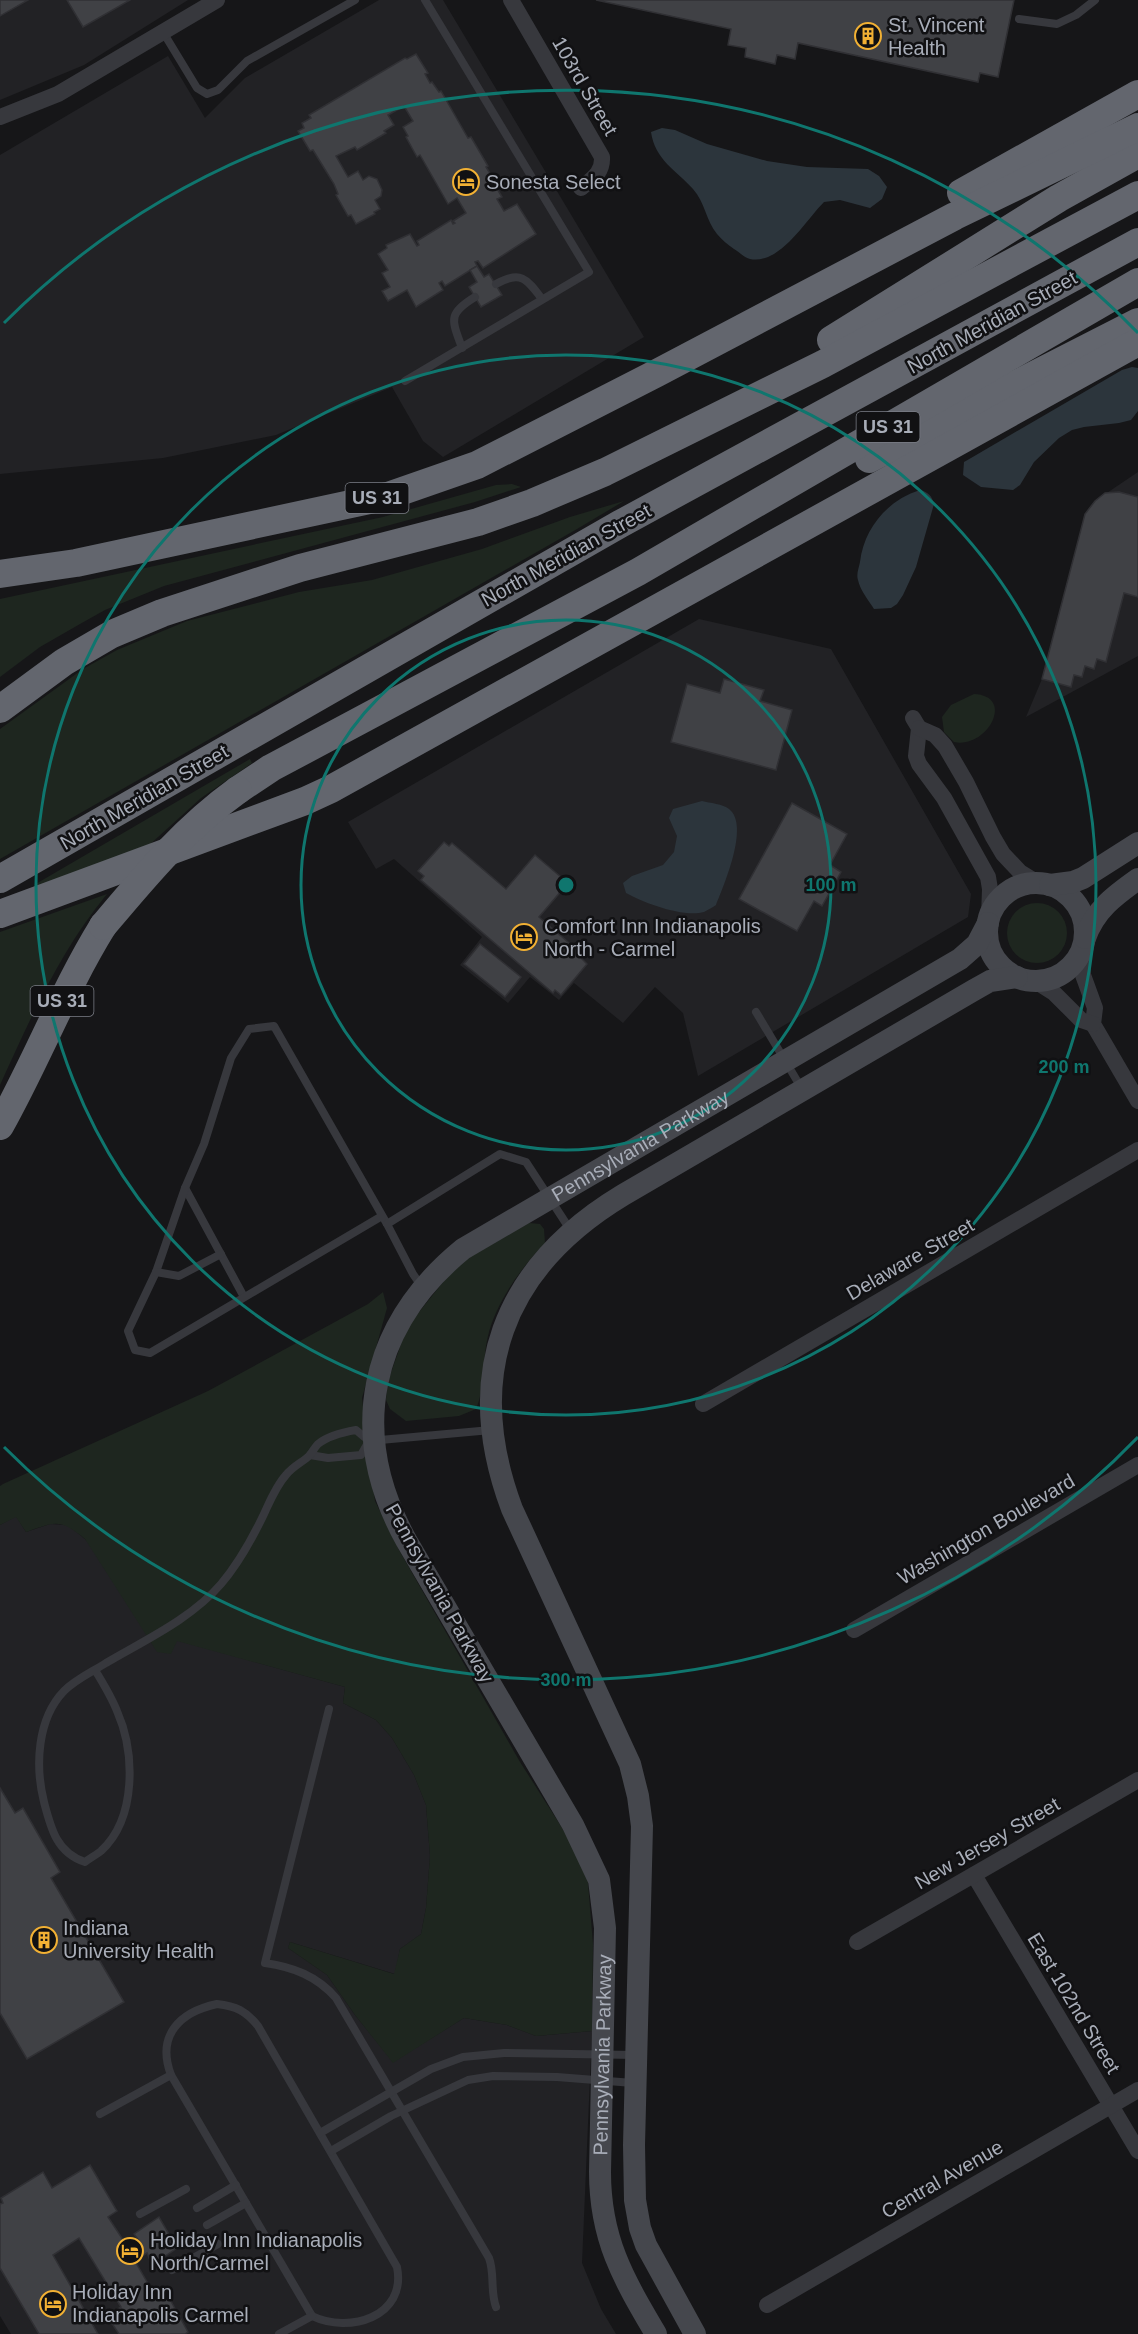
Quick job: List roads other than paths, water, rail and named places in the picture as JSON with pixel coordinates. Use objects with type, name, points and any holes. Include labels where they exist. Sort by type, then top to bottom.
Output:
[{"type":"highway","name":"US 31","points":[[0,587],[76,563],[398,492],[477,465],[657,373],[959,194],[1138,94]]},
{"type":"highway","points":[[657,373],[955,216],[1138,127]]},
{"type":"highway","points":[[681,432],[1059,198],[1138,154]]},
{"type":"highway","points":[[0,709],[64,662],[112,634],[162,613],[300,568],[478,522],[532,503],[605,472],[681,432],[823,364],[1138,195]]},
{"type":"highway","name":"North Meridian Street","points":[[0,879],[610,530],[1138,242]]},
{"type":"highway","name":"US 31","points":[[0,1147],[26,1079],[81,961],[104,926],[175,843],[207,812],[271,768],[638,572],[1138,282]]},
{"type":"highway","points":[[638,572],[759,517],[1138,322]]},
{"type":"highway","points":[[0,914],[305,801],[331,789],[1138,342]]},
{"type":"highway","points":[[0,574],[76,563]]},
{"type":"highway","points":[[0,1126],[26,1079]]},
{"type":"main road","points":[[1138,843],[1073,882],[1027,884],[1008,892],[993,907],[988,920],[988,942],[995,960],[1008,973],[1026,979],[1058,976],[1068,970],[1083,945],[1091,923],[1103,906],[1138,879]]},
{"type":"main road","points":[[1044,884],[1068,894],[1080,910],[1084,920],[1083,945]]},
{"type":"main road","name":"Pennsylvania Parkway","points":[[656,2334],[622,2274],[611,2248],[600,2189],[605,1928],[603,1901],[594,1864],[399,1528],[380,1480],[371,1441],[376,1388],[386,1348],[399,1321],[422,1287],[463,1249],[960,959],[977,944],[988,920]]},
{"type":"main road","name":"Pennsylvania Parkway","points":[[695,2334],[657,2267],[640,2228],[634,2184],[642,1826],[636,1788],[630,1764],[512,1509],[500,1476],[490,1411],[494,1362],[506,1320],[518,1295],[549,1252],[600,1209],[990,981],[1026,979]]},
{"type":"street","points":[[0,117],[58,94],[217,0]]},
{"type":"street","name":"103rd Street","points":[[511,0],[603,158],[603,166],[597,175],[581,189]]},
{"type":"street","points":[[988,920],[990,889],[984,868],[944,798],[916,756],[916,723],[936,735],[950,754],[1003,854],[1020,872],[1044,884]]},
{"type":"street","points":[[1083,945],[1083,975],[1095,1008],[1093,1024],[1138,1101]]},
{"type":"street","points":[[1026,979],[1054,993],[1081,1020],[1093,1024]]},
{"type":"street","name":"Delaware Street","points":[[703,1404],[1138,1150]]},
{"type":"street","name":"Washington Boulevard","points":[[854,1630],[1138,1465]]},
{"type":"street","name":"New Jersey Street","points":[[857,1942],[1138,1780]]},
{"type":"street","name":"East 102nd Street","points":[[974,1875],[1138,2151]]},
{"type":"street","name":"Central Avenue","points":[[767,2304],[1138,2090]]},
{"type":"lane","points":[[164,32],[197,88],[207,94],[218,90],[247,61],[355,0]]},
{"type":"lane","points":[[405,381],[589,272],[425,0]]},
{"type":"lane","points":[[1019,19],[1057,24],[1076,15],[1095,0]]},
{"type":"lane","points":[[496,284],[511,277],[521,278],[531,284],[542,300]]},
{"type":"lane","points":[[462,348],[453,316],[461,305],[475,297]]},
{"type":"lane","points":[[756,1012],[802,1090]]},
{"type":"lane","points":[[382,1216],[150,1353],[135,1350],[128,1331],[156,1272],[185,1188],[204,1144],[231,1058],[249,1029],[274,1026],[387,1224],[413,1274],[422,1287]]},
{"type":"lane","points":[[387,1224],[500,1154],[526,1162],[571,1232]]},
{"type":"lane","points":[[185,1188],[244,1297]]},
{"type":"lane","points":[[156,1272],[179,1276],[221,1254]]},
{"type":"lane","points":[[95,1670],[117,1712],[123,1729],[129,1758],[129,1776],[124,1808],[118,1826],[101,1851],[85,1862],[72,1858],[65,1852],[54,1832],[42,1795],[39,1759],[44,1724],[50,1712],[71,1685],[95,1670],[135,1646],[185,1615],[219,1585],[245,1550],[285,1475],[310,1455],[318,1444],[356,1430],[371,1441],[492,1430]]},
{"type":"lane","points":[[310,1455],[328,1458],[361,1455],[371,1441]]},
{"type":"lane","points":[[329,1709],[265,1963],[307,1974],[327,1988],[336,1998],[489,2259],[492,2266],[491,2291],[496,2307]]},
{"type":"lane","points":[[217,2004],[241,2009],[258,2026],[320,2133],[398,2266],[398,2288],[391,2308],[375,2323],[369,2325],[342,2329],[320,2324],[312,2316],[171,2075],[166,2056],[173,2027],[200,2008],[217,2004]]},
{"type":"lane","points":[[320,2133],[448,2061],[483,2054],[636,2055]]},
{"type":"lane","points":[[100,2114],[171,2075]]},
{"type":"lane","points":[[331,2151],[457,2084],[480,2077],[603,2079],[635,2083]]},
{"type":"lane","points":[[197,2208],[236,2185]]},
{"type":"lane","points":[[140,2214],[186,2189]]},
{"type":"lane","points":[[207,2225],[246,2203]]},
{"type":"lane","points":[[172,2270],[218,2244]]},
{"type":"lane","points":[[279,2334],[312,2316]]},
{"type":"place","name":"St. Vincent Health","points":[[868,36]]},
{"type":"place","name":"Sonesta Select","points":[[466,182]]},
{"type":"place","name":"Comfort Inn Indianapolis North - Carmel","points":[[524,937]]},
{"type":"place","name":"Indiana University Health","points":[[44,1940]]},
{"type":"place","name":"Holiday Inn Indianapolis North/Carmel","points":[[130,2251]]},
{"type":"place","name":"Holiday Inn Indianapolis Carmel","points":[[53,2304]]}]
